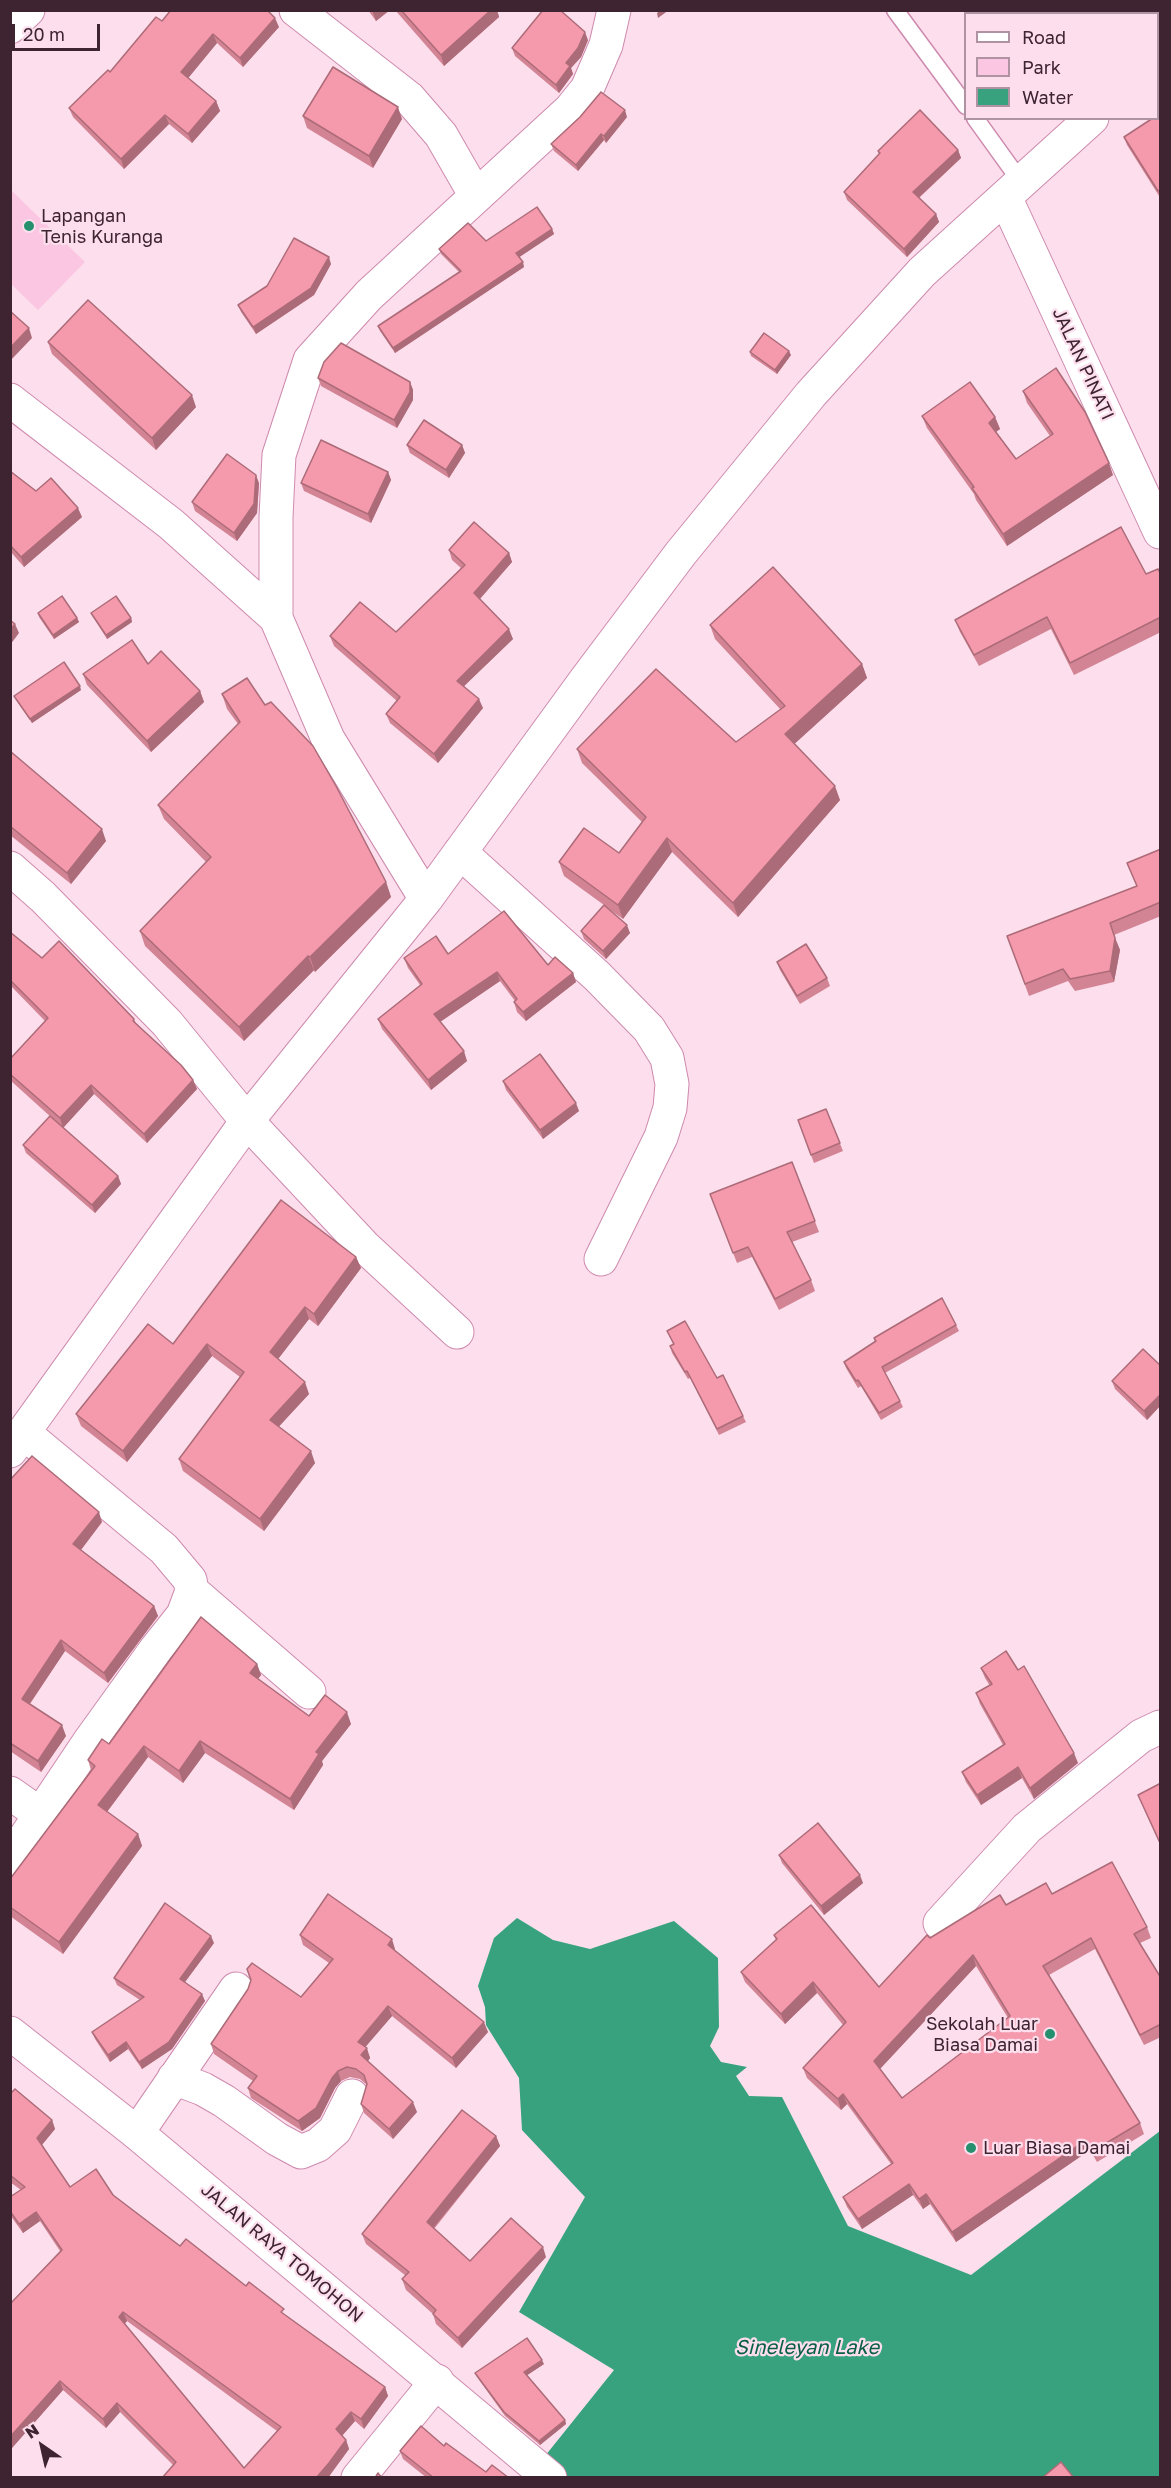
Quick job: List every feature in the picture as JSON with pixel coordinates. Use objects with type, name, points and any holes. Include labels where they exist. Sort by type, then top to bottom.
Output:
[{"type":"main road","points":[[10,27],[28,10]]},
{"type":"main road","points":[[296,10],[409,98],[441,135],[476,196]]},
{"type":"main road","points":[[426,899],[328,739],[276,618],[276,517],[279,455],[310,360],[369,295],[570,110],[587,89],[606,45],[614,10]]},
{"type":"main road","points":[[10,1860],[156,1649],[183,1615],[192,1591],[190,1580],[164,1549],[17,1442],[247,1121],[426,899],[681,553],[811,394],[922,272],[1090,120]]},
{"type":"main road","name":"JALAN PINATI","points":[[1013,190],[1161,532]]},
{"type":"main road","points":[[10,400],[171,524],[276,618]]},
{"type":"main road","points":[[460,852],[597,976],[649,1029],[667,1058],[672,1084],[670,1108],[661,1137],[601,1259]]},
{"type":"main road","points":[[10,868],[43,897],[167,1023],[247,1121],[364,1246],[457,1332]]},
{"type":"main road","points":[[192,1591],[309,1692]]},
{"type":"main road","points":[[940,1923],[1027,1828],[1141,1736],[1161,1727]]},
{"type":"main road","points":[[10,1793],[40,1814]]},
{"type":"main road","points":[[137,2133],[236,1989]]},
{"type":"main road","name":"JALAN RAYA TOMOHON","points":[[15,2046],[137,2133],[437,2381],[483,2423],[550,2478]]},
{"type":"main road","points":[[174,2078],[203,2089],[225,2101],[277,2139],[301,2152],[318,2145],[335,2130],[352,2096]]},
{"type":"main road","points":[[358,2478],[437,2381]]},
{"type":"lane","points":[[895,10],[964,103]]},
{"type":"lane","points":[[976,120],[1013,190]]},
{"type":"green space","name":"Lapangan Tenis Kuranga","points":[[11,190],[85,262],[38,310],[11,284]]},
{"type":"water","name":"Sineleyan Lake","points":[[517,1918],[553,1940],[590,1949],[674,1921],[718,1958],[719,2027],[710,2046],[721,2062],[747,2067],[736,2076],[749,2096],[782,2097],[848,2226],[971,2275],[1160,2131],[1160,2477],[550,2477],[537,2466],[614,2370],[519,2312],[585,2197],[522,2130],[519,2078],[486,2025],[485,2007],[478,1986],[494,1938]]},
{"type":"building","points":[[171,10],[267,10],[275,18],[240,58],[213,34],[181,72],[216,101],[188,134],[165,115],[121,159],[69,108],[108,70],[110,72],[156,17],[162,21]]},
{"type":"building","points":[[401,10],[491,10],[441,55]]},
{"type":"building","points":[[543,10],[560,10],[585,32],[578,48],[566,63],[570,66],[556,85],[512,48]]},
{"type":"building","points":[[333,67],[398,107],[369,156],[303,116]]},
{"type":"building","points":[[601,92],[625,110],[604,136],[601,134],[576,165],[551,144],[580,117]]},
{"type":"building","points":[[920,110],[958,150],[913,192],[936,214],[904,249],[844,192],[880,153],[878,151]]},
{"type":"building","points":[[1161,114],[1161,189],[1158,191],[1124,137],[1150,120],[1159,120]]},
{"type":"building","points":[[537,207],[552,229],[516,253],[523,262],[393,348],[378,326],[461,271],[439,249],[468,223],[486,241]]},
{"type":"building","points":[[294,238],[329,257],[311,288],[253,327],[238,305],[267,286]]},
{"type":"building","points":[[88,300],[192,395],[152,438],[48,342]]},
{"type":"building","points":[[10,311],[29,328],[10,348]]},
{"type":"building","points":[[764,333],[789,351],[775,370],[750,352]]},
{"type":"building","points":[[341,343],[410,382],[410,392],[394,420],[318,378],[324,362]]},
{"type":"building","points":[[1056,368],[1085,412],[1109,463],[1003,534],[972,488],[974,487],[922,416],[970,382],[995,417],[989,423],[1016,459],[1053,434],[1023,391]]},
{"type":"building","points":[[424,420],[462,445],[446,470],[407,445]]},
{"type":"building","points":[[321,440],[388,472],[368,514],[301,483]]},
{"type":"building","points":[[227,454],[256,475],[254,504],[234,533],[192,502]]},
{"type":"building","points":[[10,471],[36,491],[51,478],[78,508],[21,557],[10,545]]},
{"type":"building","points":[[474,522],[509,553],[474,593],[509,629],[457,681],[479,699],[434,754],[386,714],[400,697],[330,636],[360,602],[396,632],[465,565],[449,550]]},
{"type":"building","points":[[1121,527],[1146,574],[1158,569],[1161,574],[1161,617],[1070,663],[1047,617],[974,655],[955,620]]},
{"type":"building","points":[[773,567],[862,664],[785,734],[835,786],[733,903],[667,838],[618,905],[559,862],[584,828],[619,853],[646,817],[577,749],[656,669],[736,742],[785,706],[710,625]]},
{"type":"building","points":[[62,596],[77,618],[53,635],[38,613]]},
{"type":"building","points":[[116,596],[131,618],[106,635],[91,613]]},
{"type":"building","points":[[10,620],[15,624],[10,630]]},
{"type":"building","points":[[132,640],[148,664],[161,651],[200,691],[147,741],[83,674]]},
{"type":"building","points":[[64,662],[80,686],[30,719],[14,696]]},
{"type":"building","points":[[247,678],[265,705],[271,702],[313,746],[386,882],[310,957],[308,956],[239,1027],[140,931],[211,857],[158,805],[240,722],[222,694]]},
{"type":"building","points":[[10,751],[102,829],[67,873],[10,826]]},
{"type":"building","points":[[1161,849],[1161,902],[1110,923],[1115,938],[1110,971],[1070,979],[1063,969],[1025,984],[1007,936],[1137,886],[1127,863]]},
{"type":"building","points":[[604,905],[627,925],[603,951],[581,931]]},
{"type":"building","points":[[504,911],[548,965],[555,957],[573,973],[523,1012],[514,1002],[517,999],[497,972],[434,1014],[464,1051],[428,1080],[378,1019],[422,984],[404,958],[436,936],[448,954]]},
{"type":"building","points":[[10,932],[42,958],[59,941],[134,1019],[133,1021],[181,1065],[193,1080],[144,1134],[91,1085],[60,1118],[10,1074],[10,1059],[48,1018],[10,980]]},
{"type":"building","points":[[806,944],[827,978],[797,996],[777,962]]},
{"type":"building","points":[[540,1054],[576,1103],[540,1130],[503,1081]]},
{"type":"building","points":[[826,1109],[840,1143],[811,1155],[798,1120]]},
{"type":"building","points":[[50,1116],[118,1176],[92,1205],[23,1145]]},
{"type":"building","points":[[792,1162],[815,1221],[787,1232],[811,1280],[775,1299],[748,1247],[733,1253],[710,1194]]},
{"type":"building","points":[[281,1200],[356,1257],[314,1314],[305,1307],[270,1352],[305,1382],[270,1420],[311,1451],[260,1519],[179,1459],[244,1372],[207,1344],[123,1451],[76,1414],[148,1324],[173,1344]]},
{"type":"building","points":[[942,1298],[956,1325],[882,1367],[900,1401],[879,1413],[844,1362],[876,1341],[874,1338]]},
{"type":"building","points":[[685,1321],[717,1378],[723,1375],[743,1416],[717,1429],[687,1371],[685,1372],[670,1346],[674,1344],[667,1331]]},
{"type":"building","points":[[1143,1349],[1161,1366],[1161,1394],[1144,1411],[1112,1381]]},
{"type":"building","points":[[32,1456],[99,1512],[73,1544],[154,1606],[104,1673],[61,1640],[22,1699],[62,1725],[38,1761],[10,1743],[10,1480]]},
{"type":"building","points":[[201,1617],[257,1664],[250,1673],[309,1716],[325,1695],[347,1712],[316,1752],[319,1754],[290,1799],[200,1741],[179,1771],[144,1746],[98,1805],[138,1834],[59,1942],[10,1907],[10,1879],[95,1766],[88,1760],[102,1739],[109,1744]]},
{"type":"building","points":[[1006,1651],[1018,1670],[1024,1666],[1074,1753],[1030,1788],[1018,1767],[977,1795],[962,1772],[1005,1744],[976,1693],[992,1684],[981,1668]]},
{"type":"building","points":[[1161,1783],[1161,1845],[1138,1795]]},
{"type":"building","points":[[818,1823],[860,1875],[821,1906],[779,1855]]},
{"type":"building","points":[[1112,1862],[1147,1927],[1134,1934],[1161,1978],[1161,2024],[1140,2035],[1091,1938],[1043,1966],[1140,2123],[1093,2151],[1086,2140],[952,2232],[926,2194],[919,2199],[909,2184],[858,2219],[843,2197],[893,2163],[843,2094],[838,2099],[803,2068],[846,2022],[813,1982],[781,2014],[741,1972],[777,1939],[774,1935],[811,1905],[879,1987],[927,1935],[930,1938],[1000,1895],[1006,1905],[1046,1883],[1052,1894]],"holes":[[[973,1955],[1010,2016],[902,2098],[874,2061]]]},
{"type":"building","points":[[328,1894],[392,1939],[388,1945],[484,2022],[452,2058],[388,2006],[358,2042],[367,2048],[361,2055],[413,2102],[389,2129],[361,2104],[367,2084],[364,2075],[356,2069],[347,2067],[338,2071],[316,2108],[298,2121],[248,2088],[257,2076],[211,2044],[248,1989],[251,1980],[247,1969],[252,1963],[301,1997],[333,1959],[300,1935]]},
{"type":"building","points":[[165,1903],[211,1936],[180,1979],[202,1994],[169,2042],[139,2062],[126,2042],[108,2055],[92,2032],[144,1997],[114,1978]]},
{"type":"building","points":[[15,2089],[52,2120],[37,2138],[70,2187],[96,2169],[113,2195],[180,2246],[186,2239],[246,2286],[249,2282],[284,2309],[281,2312],[385,2387],[361,2419],[351,2412],[336,2429],[346,2440],[316,2478],[162,2478],[176,2462],[117,2403],[103,2419],[60,2381],[10,2437],[10,2304],[62,2250],[36,2212],[19,2224],[10,2211],[10,2197],[25,2187],[10,2175],[10,2094]],"holes":[[[123,2312],[281,2427],[244,2468],[119,2317]]]},
{"type":"building","points":[[462,2110],[496,2136],[427,2222],[470,2261],[511,2218],[543,2247],[458,2338],[433,2314],[436,2310],[402,2279],[409,2272],[362,2234]]},
{"type":"building","points":[[527,2338],[542,2360],[524,2372],[565,2420],[539,2441],[504,2412],[475,2373]]},
{"type":"building","points":[[421,2426],[444,2446],[446,2443],[486,2472],[492,2465],[509,2478],[434,2478],[400,2451]]},
{"type":"building","points":[[1061,2462],[1074,2478],[1042,2478]]},
{"type":"place","name":"Lapangan Tenis Kuranga","points":[[29,226]]},
{"type":"place","name":"Sekolah Luar Biasa Damai","points":[[1050,2034]]},
{"type":"place","name":"Luar Biasa Damai","points":[[971,2148]]}]
